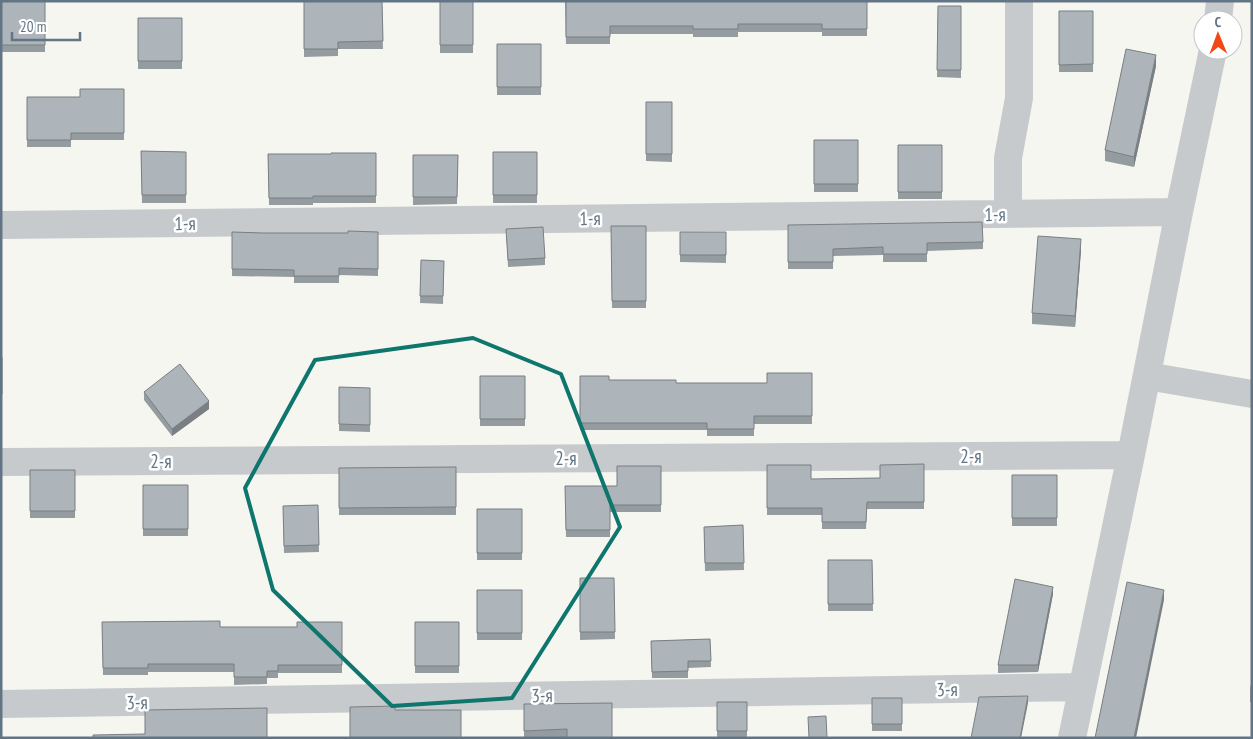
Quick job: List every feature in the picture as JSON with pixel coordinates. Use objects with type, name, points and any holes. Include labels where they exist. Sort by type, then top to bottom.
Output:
[{"type":"street","points":[[1008,214],[1008,158],[1020,98],[1019,1]]},
{"type":"street","points":[[1072,738],[1211,60]]},
{"type":"street","name":"1-я","points":[[1,225],[1179,212]]},
{"type":"street","points":[[1147,376],[1252,394]]},
{"type":"street","name":"2-я","points":[[1,462],[1131,455]]},
{"type":"street","name":"3-я","points":[[1,704],[1082,687]]},
{"type":"highlighted area","points":[[473,338],[561,374],[620,527],[512,698],[392,706],[273,590],[245,488],[315,360]]},
{"type":"building","points":[[1,1],[45,1],[45,45],[1,45]]},
{"type":"building","points":[[304,1],[382,1],[383,41],[338,42],[338,49],[304,49]]},
{"type":"building","points":[[440,1],[473,1],[473,45],[440,45]]},
{"type":"building","points":[[566,1],[867,1],[867,29],[822,29],[822,24],[738,24],[738,29],[693,29],[693,26],[610,26],[610,37],[566,37]]},
{"type":"building","points":[[938,6],[961,6],[961,70],[937,70]]},
{"type":"building","points":[[1059,11],[1093,11],[1093,64],[1059,65]]},
{"type":"building","points":[[138,18],[182,18],[182,61],[138,61]]},
{"type":"building","points":[[497,44],[541,44],[541,87],[497,87]]},
{"type":"building","points":[[1126,49],[1156,55],[1134,157],[1105,150]]},
{"type":"building","points":[[80,89],[124,89],[124,133],[71,133],[71,140],[27,140],[27,97],[80,97]]},
{"type":"building","points":[[646,102],[672,102],[672,154],[646,154]]},
{"type":"building","points":[[814,140],[858,140],[858,184],[814,184]]},
{"type":"building","points":[[898,145],[942,145],[942,192],[898,192]]},
{"type":"building","points":[[141,151],[186,152],[186,195],[142,195]]},
{"type":"building","points":[[493,152],[537,152],[537,195],[493,195]]},
{"type":"building","points":[[376,153],[376,196],[269,198],[268,154]]},
{"type":"building","points":[[413,155],[458,155],[457,197],[413,197]]},
{"type":"building","points":[[982,222],[983,242],[927,243],[927,254],[883,254],[883,247],[833,249],[833,262],[788,262],[788,225]]},
{"type":"building","points":[[611,226],[646,226],[646,301],[612,301]]},
{"type":"building","points":[[543,227],[545,258],[508,260],[506,229]]},
{"type":"building","points":[[348,231],[378,232],[378,269],[339,268],[339,276],[294,276],[294,270],[232,269],[232,232],[348,233]]},
{"type":"building","points":[[680,232],[726,232],[726,255],[680,255]]},
{"type":"building","points":[[1038,236],[1081,239],[1075,316],[1032,313]]},
{"type":"building","points":[[421,260],[444,261],[443,296],[420,296]]},
{"type":"building","points":[[2,357],[2,394],[1,394]]},
{"type":"building","points":[[180,364],[209,401],[172,429],[144,392]]},
{"type":"building","points":[[767,373],[812,373],[812,416],[754,416],[754,429],[707,429],[707,423],[580,423],[580,376],[609,376],[609,380],[676,380],[676,383],[767,383]]},
{"type":"building","points":[[480,376],[525,376],[525,419],[480,419]]},
{"type":"building","points":[[339,387],[370,388],[370,425],[339,424]]},
{"type":"building","points":[[924,464],[924,502],[867,502],[866,522],[822,522],[822,508],[767,508],[767,465],[811,465],[811,479],[880,478],[880,465]]},
{"type":"building","points":[[617,466],[661,466],[661,505],[610,505],[610,530],[566,530],[565,486],[617,486]]},
{"type":"building","points":[[456,467],[456,507],[339,508],[339,468]]},
{"type":"building","points":[[30,470],[75,470],[75,511],[30,511]]},
{"type":"building","points":[[1012,475],[1057,475],[1057,518],[1012,518]]},
{"type":"building","points":[[143,485],[188,485],[188,529],[143,529]]},
{"type":"building","points":[[318,505],[319,545],[284,546],[283,506]]},
{"type":"building","points":[[477,509],[522,509],[522,553],[477,553]]},
{"type":"building","points":[[743,525],[744,563],[705,563],[704,527]]},
{"type":"building","points":[[828,560],[872,560],[873,604],[828,604]]},
{"type":"building","points":[[580,578],[614,578],[615,632],[580,632]]},
{"type":"building","points":[[1015,579],[1053,587],[1038,665],[998,665]]},
{"type":"building","points":[[1127,582],[1164,590],[1134,738],[1095,738]]},
{"type":"building","points":[[477,590],[522,590],[522,633],[477,633]]},
{"type":"building","points":[[220,621],[220,627],[297,627],[297,622],[342,622],[342,665],[278,665],[278,671],[267,671],[267,677],[234,677],[234,664],[148,664],[148,668],[103,668],[102,622]]},
{"type":"building","points":[[415,622],[459,622],[459,666],[415,666]]},
{"type":"building","points":[[710,639],[711,661],[688,661],[688,671],[652,672],[651,641]]},
{"type":"building","points":[[1028,696],[1020,738],[971,738],[979,697]]},
{"type":"building","points":[[872,698],[902,698],[902,724],[872,724]]},
{"type":"building","points":[[717,702],[747,702],[747,731],[717,731]]},
{"type":"building","points":[[612,703],[612,738],[567,738],[567,729],[524,731],[524,704]]},
{"type":"building","points":[[395,706],[395,710],[461,710],[461,738],[350,738],[350,707]]},
{"type":"building","points":[[267,708],[267,738],[93,738],[93,735],[145,734],[145,710]]},
{"type":"building","points":[[826,716],[827,738],[809,738],[808,717]]}]
